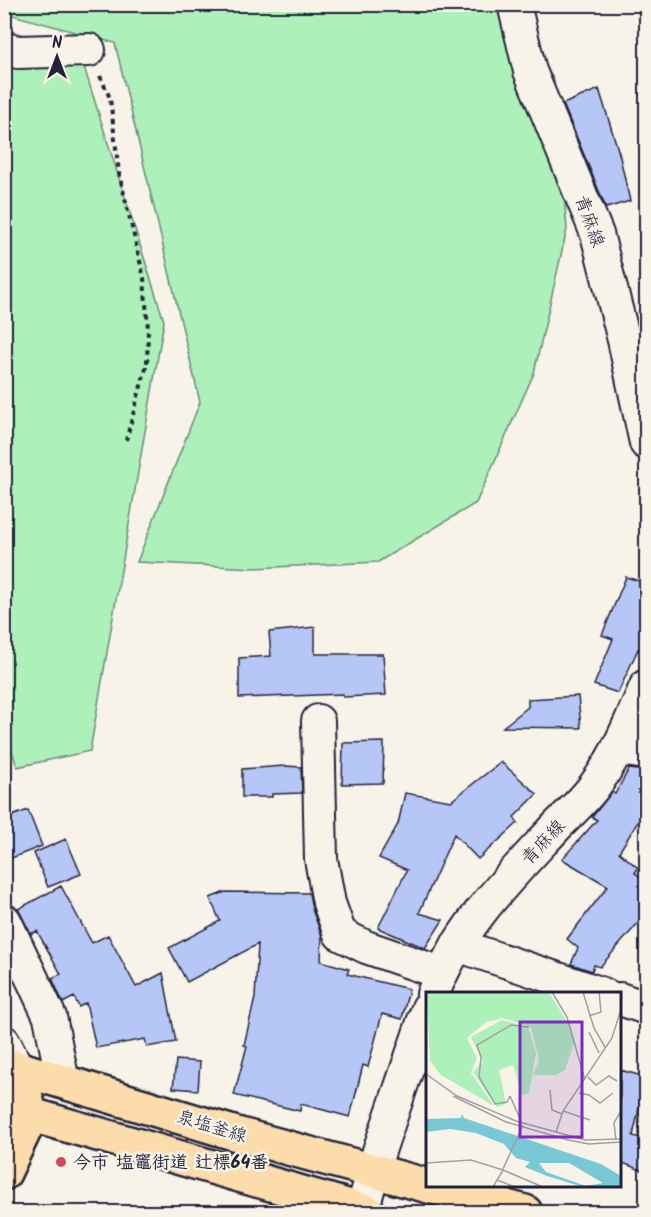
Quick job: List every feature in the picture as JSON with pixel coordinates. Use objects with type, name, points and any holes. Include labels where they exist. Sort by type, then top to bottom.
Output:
[{"type":"main road","name":"泉塩釜線","points":[[8,1055],[63,1082],[240,1135],[426,1185]]},
{"type":"main road","points":[[7,1168],[18,1111],[8,1055]]},
{"type":"main road","points":[[18,1111],[365,1212]]},
{"type":"main road","name":"泉塩釜線","points":[[432,1187],[525,1212]]},
{"type":"street","name":"青麻線","points":[[514,4],[530,71],[597,234],[624,340],[646,443]]},
{"type":"street","points":[[4,49],[18,52],[89,50]]},
{"type":"street","name":"青麻線","points":[[437,983],[457,945],[491,897],[593,788],[632,751],[646,686]]},
{"type":"street","points":[[318,721],[321,860],[329,903],[340,934],[437,983]]},
{"type":"street","points":[[5,921],[50,1017],[63,1082]]},
{"type":"street","points":[[457,945],[600,992]]},
{"type":"street","points":[[621,999],[646,1008]]},
{"type":"street","points":[[365,1212],[373,1171],[426,1014]]},
{"type":"path","points":[[89,50],[110,98],[119,173],[144,278],[148,329],[147,364],[126,440]]},
{"type":"green space","points":[[4,5],[507,5],[554,80],[567,229],[534,373],[476,503],[378,562],[254,568],[137,562],[200,402],[115,43],[5,13]]},
{"type":"green space","points":[[4,29],[79,51],[164,321],[90,751],[17,767],[4,725]]},
{"type":"building","points":[[599,89],[619,153],[630,201],[606,208],[563,104]]},
{"type":"building","points":[[626,577],[646,583],[646,653],[638,649],[618,693],[594,685],[613,639],[602,635]]},
{"type":"building","points":[[315,627],[315,654],[383,654],[386,695],[343,697],[343,694],[239,698],[239,658],[271,656],[269,632]]},
{"type":"building","points":[[578,696],[581,728],[503,727],[528,707],[528,699]]},
{"type":"building","points":[[384,742],[383,783],[342,784],[343,743]]},
{"type":"building","points":[[501,762],[537,794],[514,817],[518,823],[478,859],[454,834],[419,913],[443,920],[425,948],[378,928],[407,870],[379,858],[398,824],[405,793],[451,801]]},
{"type":"building","points":[[301,767],[302,793],[272,794],[272,797],[242,797],[242,769]]},
{"type":"building","points":[[629,769],[646,771],[646,809],[619,852],[638,868],[635,873],[646,880],[646,914],[600,967],[594,965],[592,971],[571,964],[578,948],[567,939],[608,886],[562,859],[597,820],[592,817],[612,792],[615,794]]},
{"type":"building","points":[[28,810],[42,846],[4,861],[4,819]]},
{"type":"building","points":[[66,839],[81,874],[48,887],[34,853]]},
{"type":"building","points":[[61,886],[92,943],[108,935],[136,987],[163,973],[176,1042],[147,1047],[145,1039],[96,1048],[86,1003],[79,1007],[74,997],[63,1003],[52,978],[61,974],[37,931],[31,934],[18,909]]},
{"type":"building","points":[[225,892],[309,893],[322,936],[321,961],[349,969],[347,974],[409,989],[402,1019],[382,1014],[368,1067],[363,1065],[350,1117],[301,1104],[300,1111],[234,1095],[247,1046],[244,1045],[255,998],[258,944],[187,982],[169,948],[220,921],[210,898]]},
{"type":"building","points":[[176,1060],[200,1062],[198,1090],[173,1088]]},
{"type":"building","points":[[621,1070],[646,1077],[633,1136],[646,1139],[646,1172],[621,1162]]},
{"type":"place","name":"今市 塩竈街道 辻標64番","points":[[61,1162]]}]
